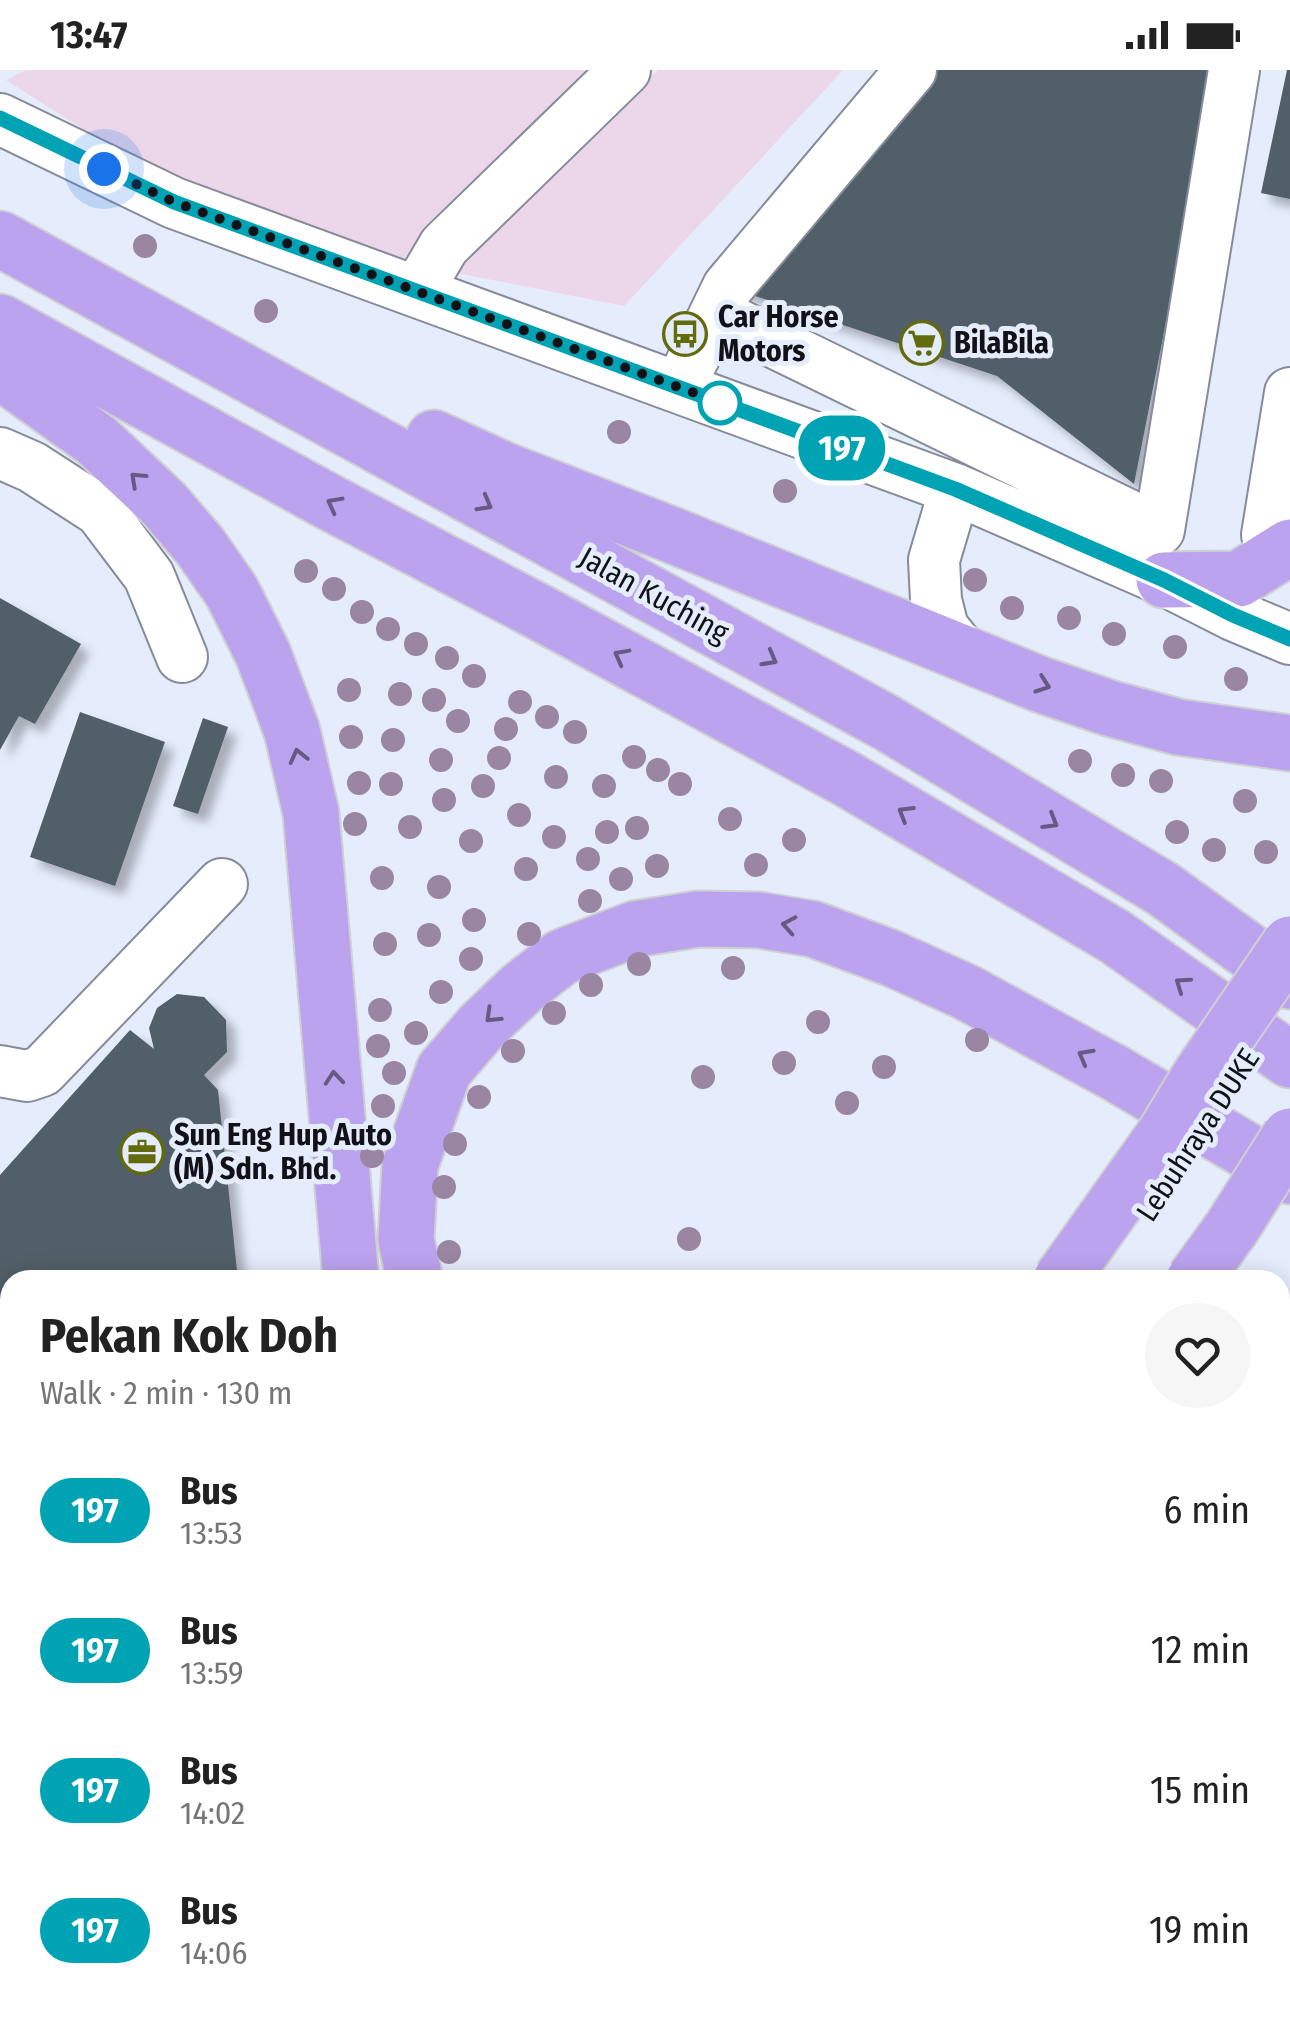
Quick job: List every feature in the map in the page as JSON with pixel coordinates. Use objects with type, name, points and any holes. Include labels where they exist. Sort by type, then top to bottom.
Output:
[{"type":"highway","points":[[15,247],[504,470],[1039,684],[1108,708],[1178,726],[1290,743]]},
{"type":"highway","name":"Jalan Kuching","points":[[15,247],[887,724],[1163,890],[1290,984]]},
{"type":"highway","points":[[0,322],[847,779],[1114,936],[1290,1060]]},
{"type":"highway","points":[[0,371],[96,440],[164,504],[232,592],[263,654],[292,732],[311,813],[350,1270]]},
{"type":"highway","points":[[1164,580],[1238,579],[1283,552]]},
{"type":"highway","points":[[413,1270],[406,1240],[410,1165],[444,1070],[522,988],[562,957],[636,929],[698,919],[759,920],[813,929],[891,958],[983,1000],[1290,1176]]},
{"type":"highway","points":[[1068,1270],[1164,1136],[1201,1074],[1290,944]]},
{"type":"highway","name":"Lebuhraya DUKE","points":[[1109,1270],[1236,1082],[1290,984]]},
{"type":"highway","points":[[1201,1270],[1290,1136]]},
{"type":"street","points":[[417,292],[444,246],[626,70]]},
{"type":"street","points":[[679,388],[728,288],[911,70]]},
{"type":"street","points":[[716,314],[1159,530],[1234,70]]},
{"type":"street","points":[[0,118],[174,202],[955,489],[1290,639]]},
{"type":"street","points":[[1283,552],[1266,534],[1290,393]]},
{"type":"street","points":[[0,453],[32,467],[100,512],[149,576],[182,657]]},
{"type":"street","points":[[955,489],[934,560],[936,600],[943,628],[964,654]]},
{"type":"street","points":[[854,610],[882,606],[907,595],[934,560]]},
{"type":"street","points":[[0,1071],[27,1076],[42,1071],[222,884]]},
{"type":"shaded area","points":[[26,70],[602,70],[401,261],[157,176],[6,80]]},
{"type":"shaded area","points":[[658,70],[843,70],[624,306],[452,272]]},
{"type":"building","points":[[888,70],[1216,70],[1134,484],[997,376],[704,279]]},
{"type":"building","points":[[1290,70],[1290,199],[1261,193]]},
{"type":"building","points":[[0,598],[81,644],[35,724],[19,716],[0,750]]},
{"type":"building","points":[[80,712],[165,742],[115,886],[30,857]]},
{"type":"building","points":[[203,718],[228,727],[198,814],[173,806]]},
{"type":"building","points":[[177,994],[204,997],[226,1020],[227,1052],[204,1075],[218,1090],[237,1270],[0,1270],[0,1175],[130,1030],[154,1049],[149,1028],[157,1008]]},
{"type":"bus line","name":"197","points":[[0,118],[174,202],[955,489],[1290,639]]},
{"type":"place","name":"Car Horse Motors","points":[[685,334]]},
{"type":"place","name":"BilaBila","points":[[922,343]]},
{"type":"place","name":"Sun Eng Hup Auto (M) Sdn. Bhd.","points":[[142,1152]]},
{"type":"route","points":[[104,169],[174,202],[730,406],[720,403]]}]
